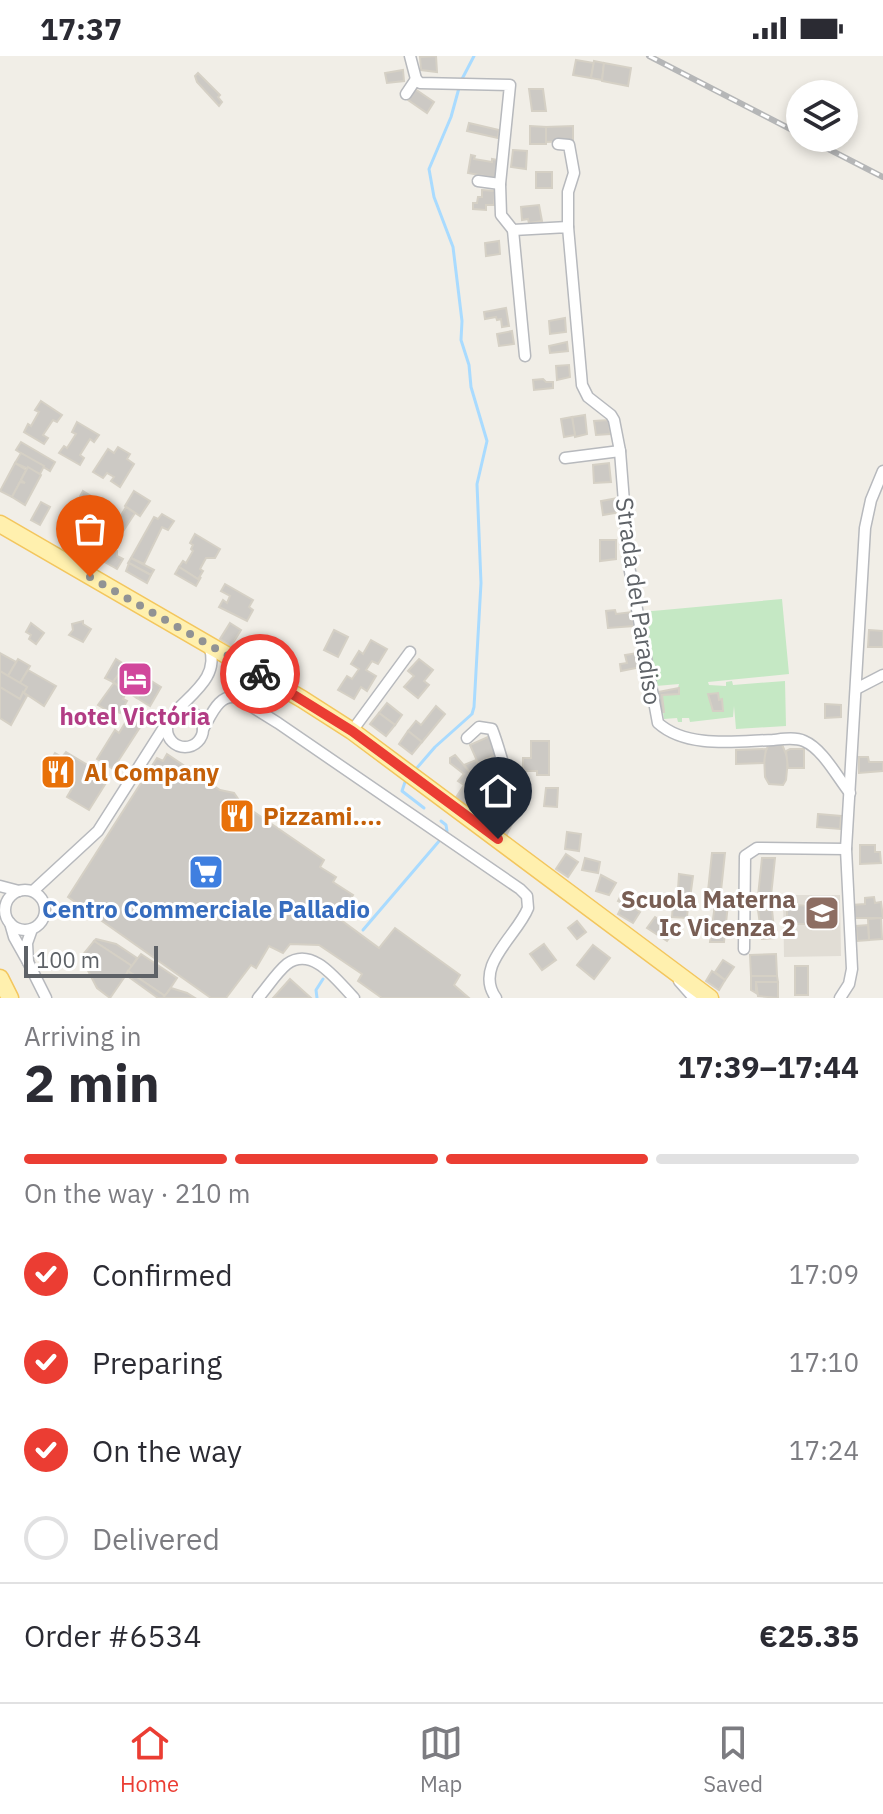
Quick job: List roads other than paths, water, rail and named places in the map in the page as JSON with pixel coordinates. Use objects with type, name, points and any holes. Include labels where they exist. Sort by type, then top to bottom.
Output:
[{"type":"main road","points":[[0,524],[209,644],[352,731],[665,965],[702,998]]},
{"type":"main road","points":[[0,978],[10,998]]},
{"type":"main road","points":[[691,990],[710,998]]},
{"type":"street","points":[[410,56],[416,79],[425,85],[510,85],[500,184],[501,215],[513,230],[525,356]]},
{"type":"street","points":[[406,94],[416,79]]},
{"type":"street","name":"Strada del Paradiso","points":[[558,144],[569,145],[574,173],[568,198],[568,227],[582,385],[588,397],[611,415],[620,451],[629,566],[658,723],[664,728],[704,740],[786,739],[806,742],[815,748],[850,793]]},
{"type":"street","points":[[478,181],[500,184]]},
{"type":"street","points":[[513,230],[568,227]]},
{"type":"street","points":[[565,458],[620,451]]},
{"type":"street","points":[[840,998],[849,984],[852,969],[846,849],[866,520],[883,471]]},
{"type":"street","points":[[33,891],[98,831],[172,716],[211,674],[213,659],[209,644]]},
{"type":"street","points":[[352,731],[410,652]]},
{"type":"street","points":[[856,689],[883,675]]},
{"type":"street","points":[[172,716],[204,712],[218,694],[231,690],[261,708],[269,717]]},
{"type":"street","points":[[172,716],[168,732],[174,742],[182,746],[195,746],[221,701],[229,696],[238,698],[524,893],[528,900],[527,912],[492,963],[489,973],[490,989],[496,998]]},
{"type":"street","points":[[193,713],[203,729]]},
{"type":"street","points":[[467,738],[479,727],[492,729],[500,748],[500,761],[512,788],[510,792],[486,801],[474,821]]},
{"type":"street","points":[[146,756],[159,744],[174,742]]},
{"type":"street","points":[[481,769],[500,761]]},
{"type":"street","points":[[744,949],[745,856],[757,848],[846,849]]},
{"type":"street","points":[[0,886],[33,891],[41,898],[45,910],[42,922],[32,929],[20,929],[9,921],[0,908]]},
{"type":"street","points":[[19,891],[7,903],[9,921],[14,937],[46,998]]},
{"type":"street","points":[[850,923],[863,923]]},
{"type":"street","points":[[28,962],[27,943],[32,929]]},
{"type":"street","points":[[258,998],[288,964],[303,959],[320,964],[354,998]]},
{"type":"waterway","points":[[461,81],[474,56]]},
{"type":"waterway","points":[[416,769],[472,714],[474,707],[481,583],[477,484],[487,441],[461,340],[462,321],[453,247],[434,197],[429,169],[451,117],[459,88]]},
{"type":"waterway","points":[[405,782],[402,791],[424,808]]},
{"type":"waterway","points":[[441,821],[447,831]]},
{"type":"waterway","points":[[363,930],[440,840]]},
{"type":"waterway","points":[[317,998],[316,990],[323,979]]},
{"type":"railway","points":[[649,56],[786,127]]},
{"type":"railway","points":[[834,152],[883,177]]},
{"type":"place","name":"hotel Victória","points":[[135,679]]},
{"type":"place","name":"Al Company","points":[[58,772]]},
{"type":"place","name":"Pizzami....","points":[[237,816]]},
{"type":"place","name":"Centro Commerciale Palladio","points":[[206,872]]},
{"type":"place","name":"Scuola Materna Ic Vicenza 2","points":[[822,913]]}]
